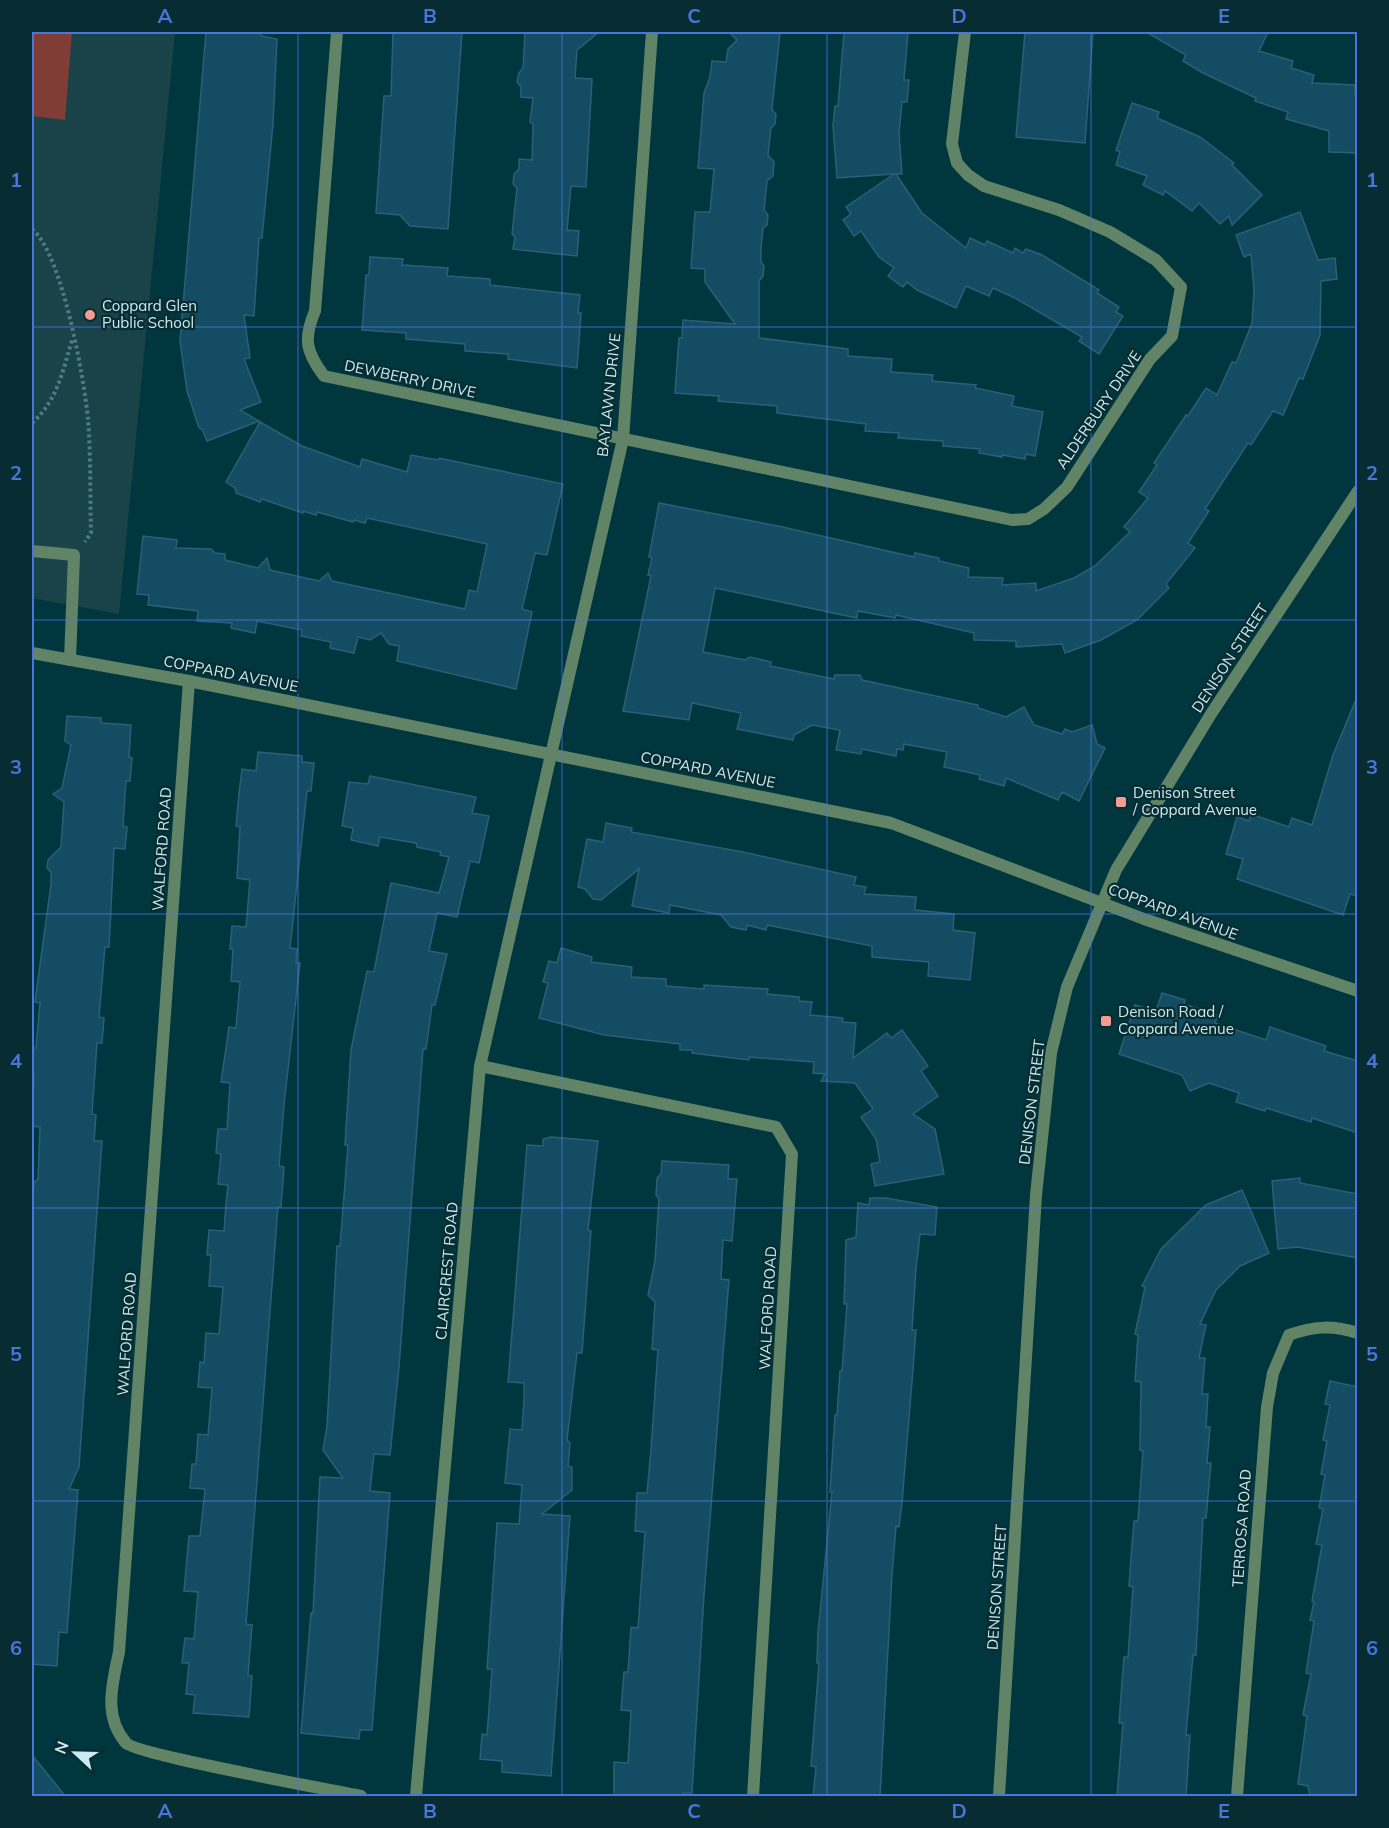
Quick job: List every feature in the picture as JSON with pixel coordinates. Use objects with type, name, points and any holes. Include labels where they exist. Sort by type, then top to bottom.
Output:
[{"type":"street","name":"DEWBERRY DRIVE","points":[[337,32],[315,311],[306,332],[311,358],[324,376],[349,383],[623,439]]},
{"type":"street","name":"BAYLAWN DRIVE","points":[[552,755],[623,439],[652,32]]},
{"type":"street","name":"ALDERBURY DRIVE","points":[[623,439],[1012,520],[1028,519],[1044,509],[1067,487],[1150,359],[1172,336],[1181,287],[1156,260],[1110,232],[1059,210],[984,186],[968,175],[957,163],[952,144],[965,32]]},
{"type":"street","name":"DENISON STREET","points":[[999,1797],[1036,1195],[1051,1053],[1067,987],[1116,870],[1211,714],[1358,491]]},
{"type":"street","points":[[32,551],[74,555],[70,660]]},
{"type":"street","name":"COPPARD AVENUE","points":[[32,653],[189,681],[891,823],[1144,919],[1358,991]]},
{"type":"street","name":"WALFORD ROAD","points":[[189,681],[119,1652],[110,1693],[113,1723],[128,1746],[164,1757],[362,1797]]},
{"type":"street","name":"CLAIRCREST ROAD","points":[[416,1797],[480,1066],[552,755]]},
{"type":"street","name":"WALFORD ROAD","points":[[480,1066],[776,1127],[792,1154],[753,1797]]},
{"type":"street","name":"TERROSA ROAD","points":[[1237,1797],[1267,1407],[1273,1373],[1289,1335],[1309,1328],[1334,1326],[1358,1333]]},
{"type":"path","points":[[32,229],[40,236],[64,290],[88,418],[91,533],[74,555]]},
{"type":"path","points":[[32,423],[46,411],[60,383],[73,336]]},
{"type":"shaded area","name":"Coppard Glen Public School","points":[[32,32],[175,32],[119,614],[32,598]]},
{"type":"shaded area","points":[[32,32],[72,32],[65,120],[32,116]]},
{"type":"building","points":[[206,32],[261,32],[261,36],[277,39],[273,124],[262,238],[259,238],[254,316],[244,315],[250,358],[244,359],[261,402],[240,410],[259,421],[207,441],[202,429],[199,428],[187,391],[180,341]]},
{"type":"building","points":[[393,32],[462,32],[448,229],[410,226],[400,215],[376,213],[384,96],[391,96]]},
{"type":"building","points":[[525,32],[599,32],[577,50],[575,78],[592,79],[586,187],[571,186],[567,230],[579,231],[577,256],[513,249],[515,237],[512,234],[517,188],[513,184],[514,174],[519,169],[519,159],[532,160],[533,124],[530,122],[533,98],[521,97],[521,87],[517,82],[523,68]]},
{"type":"building","points":[[729,32],[780,32],[772,110],[776,114],[775,124],[771,128],[768,155],[774,162],[773,176],[767,181],[764,210],[768,215],[767,225],[763,228],[761,248],[761,262],[764,266],[763,276],[759,281],[759,338],[848,349],[848,356],[892,359],[891,372],[933,375],[932,381],[976,385],[975,388],[1014,396],[1012,406],[1043,412],[1035,456],[1026,454],[1025,459],[979,453],[980,449],[943,446],[943,441],[898,438],[899,433],[865,431],[866,424],[777,413],[777,406],[718,401],[719,396],[675,393],[679,338],[682,338],[683,320],[735,324],[705,282],[705,269],[691,268],[695,212],[710,212],[714,169],[698,168],[704,93],[710,77],[712,61],[726,62],[728,49],[737,40]]},
{"type":"building","points":[[844,32],[908,32],[904,80],[909,80],[907,102],[902,102],[899,133],[902,174],[896,174],[922,213],[966,248],[970,238],[985,245],[987,241],[1013,253],[1015,248],[1023,253],[1026,249],[1042,255],[1099,290],[1097,293],[1119,307],[1116,312],[1123,316],[1099,354],[1079,341],[1082,337],[1015,298],[993,288],[989,296],[966,286],[956,308],[917,290],[907,282],[903,287],[888,276],[894,268],[879,257],[861,231],[854,236],[843,220],[851,214],[846,207],[894,174],[837,178],[833,126],[835,106],[838,106]]},
{"type":"building","points":[[1025,32],[1093,32],[1085,143],[1016,137]]},
{"type":"building","points":[[1146,32],[1268,32],[1259,51],[1293,61],[1291,68],[1314,75],[1312,83],[1355,85],[1355,95],[1358,95],[1358,153],[1329,152],[1329,131],[1286,119],[1288,112],[1255,101],[1256,98],[1203,73],[1183,61],[1186,55]]},
{"type":"building","points":[[1132,103],[1159,112],[1157,118],[1200,137],[1234,163],[1232,165],[1262,195],[1232,225],[1229,216],[1220,224],[1199,203],[1192,211],[1165,191],[1163,195],[1143,185],[1147,176],[1116,165],[1120,152],[1116,150]]},
{"type":"building","points":[[1300,212],[1318,260],[1335,258],[1337,279],[1321,281],[1320,335],[1303,379],[1299,378],[1283,415],[1273,411],[1251,445],[1248,443],[1205,509],[1209,511],[1188,543],[1195,548],[1166,584],[1169,588],[1137,620],[1101,640],[1065,653],[1062,644],[1016,647],[1016,641],[974,640],[974,633],[896,615],[895,618],[858,611],[857,618],[715,588],[703,652],[745,660],[750,657],[771,662],[770,666],[834,679],[835,675],[860,675],[862,680],[978,705],[978,708],[1006,717],[1024,707],[1034,725],[1062,734],[1065,729],[1072,732],[1092,725],[1097,744],[1105,748],[1079,801],[1062,792],[1058,800],[1006,778],[1004,786],[979,779],[980,775],[944,767],[947,752],[904,744],[903,750],[897,749],[896,756],[862,749],[861,754],[836,750],[840,730],[812,725],[794,735],[793,740],[737,729],[741,713],[692,703],[689,720],[623,711],[651,576],[648,575],[652,558],[649,557],[659,503],[778,526],[914,557],[915,553],[939,558],[939,561],[969,568],[968,577],[1003,578],[1002,585],[1036,583],[1036,591],[1074,578],[1095,566],[1130,532],[1124,527],[1148,498],[1139,492],[1157,465],[1154,463],[1186,415],[1188,416],[1206,388],[1217,395],[1232,362],[1236,363],[1252,323],[1254,290],[1251,254],[1244,257],[1236,235]]},
{"type":"building","points":[[370,257],[403,259],[402,265],[448,268],[447,276],[490,279],[490,285],[580,295],[577,368],[508,359],[508,354],[465,351],[465,344],[406,339],[406,333],[362,330],[366,275],[369,275]]},
{"type":"building","points":[[260,422],[302,446],[360,467],[362,459],[407,472],[411,455],[438,460],[439,458],[563,484],[547,555],[535,553],[522,609],[532,612],[516,689],[397,661],[399,646],[389,644],[381,633],[370,640],[358,637],[354,653],[330,648],[331,642],[301,636],[302,630],[257,621],[255,633],[231,628],[232,623],[197,621],[198,611],[148,605],[149,595],[137,594],[143,536],[177,540],[176,548],[211,549],[215,553],[225,554],[225,560],[258,568],[267,558],[270,570],[319,581],[328,573],[332,581],[465,609],[469,590],[477,592],[487,544],[367,518],[365,523],[317,512],[316,515],[303,511],[303,513],[236,493],[235,488],[226,482]]},
{"type":"building","points":[[1357,697],[1358,896],[1350,894],[1343,915],[1237,879],[1243,859],[1226,854],[1237,817],[1249,821],[1251,814],[1289,827],[1292,818],[1312,825],[1333,755]]},
{"type":"building","points":[[67,716],[101,718],[101,723],[131,725],[129,757],[132,758],[130,781],[126,781],[123,826],[127,827],[125,849],[114,848],[109,947],[105,947],[99,1017],[104,1018],[102,1043],[97,1043],[92,1114],[96,1115],[94,1141],[102,1141],[79,1467],[69,1489],[78,1490],[67,1633],[59,1632],[57,1666],[32,1664],[32,1207],[34,1182],[38,1179],[40,1127],[32,1126],[34,1076],[32,1076],[32,1048],[36,1048],[40,1003],[35,1002],[51,884],[51,872],[47,868],[48,860],[61,847],[64,802],[53,794],[62,788],[71,745],[65,741]]},
{"type":"building","points":[[258,752],[302,756],[302,762],[314,763],[311,791],[307,791],[290,948],[297,949],[296,963],[300,963],[279,1166],[284,1167],[281,1207],[278,1207],[246,1624],[252,1625],[248,1675],[252,1676],[249,1717],[193,1713],[195,1695],[186,1694],[189,1663],[182,1663],[185,1638],[194,1639],[198,1592],[184,1591],[189,1536],[200,1536],[205,1489],[190,1488],[192,1464],[196,1464],[198,1434],[208,1435],[212,1388],[198,1387],[200,1362],[204,1363],[206,1333],[219,1334],[223,1287],[209,1286],[211,1255],[207,1255],[209,1230],[224,1231],[228,1185],[218,1184],[221,1154],[216,1153],[218,1129],[227,1129],[230,1083],[221,1082],[229,1027],[236,1028],[240,982],[231,981],[233,949],[230,949],[232,926],[246,927],[250,880],[237,878],[240,827],[236,826],[242,769],[256,771]]},
{"type":"building","points":[[370,776],[476,797],[472,813],[489,816],[479,863],[470,861],[457,917],[437,913],[429,951],[447,954],[435,1005],[432,1005],[426,1049],[423,1049],[399,1367],[390,1455],[374,1454],[370,1491],[390,1493],[372,1730],[360,1730],[359,1739],[301,1733],[311,1613],[313,1613],[320,1477],[343,1478],[323,1450],[327,1426],[337,1246],[340,1246],[348,1145],[345,1145],[351,1050],[367,971],[374,972],[391,883],[439,893],[449,857],[440,855],[441,852],[417,847],[416,843],[380,837],[378,846],[351,840],[353,828],[342,826],[349,782],[368,784]]},
{"type":"building","points":[[606,823],[632,828],[631,832],[743,852],[856,877],[854,885],[866,887],[864,894],[916,897],[915,910],[954,914],[953,930],[975,933],[970,980],[928,976],[929,962],[872,957],[872,946],[767,925],[766,930],[747,925],[746,930],[731,927],[721,915],[670,905],[669,913],[632,906],[639,869],[601,900],[593,899],[585,889],[578,887],[587,839],[603,842]]},
{"type":"building","points":[[561,948],[592,957],[591,962],[632,967],[631,977],[666,979],[666,986],[704,989],[704,985],[768,989],[767,994],[799,997],[799,1001],[812,1002],[810,1015],[843,1018],[842,1022],[856,1023],[853,1058],[887,1033],[891,1038],[902,1030],[928,1066],[921,1071],[938,1096],[913,1114],[935,1129],[944,1174],[875,1186],[871,1164],[880,1162],[876,1139],[861,1117],[873,1109],[855,1083],[821,1081],[825,1074],[813,1073],[814,1062],[749,1057],[749,1060],[692,1053],[692,1050],[680,1050],[680,1044],[604,1035],[539,1018],[548,983],[543,982],[549,961],[557,963]]},
{"type":"building","points":[[1162,993],[1185,1000],[1184,1004],[1218,1015],[1215,1023],[1266,1040],[1270,1027],[1326,1046],[1324,1051],[1358,1061],[1358,1133],[1312,1118],[1311,1122],[1266,1108],[1265,1111],[1236,1102],[1239,1093],[1209,1083],[1190,1091],[1182,1075],[1119,1054],[1135,1005],[1156,1011]]},
{"type":"building","points":[[551,1137],[598,1141],[588,1230],[591,1231],[582,1353],[577,1353],[567,1440],[570,1443],[568,1466],[572,1467],[572,1490],[542,1514],[570,1516],[551,1776],[502,1772],[502,1761],[480,1759],[482,1734],[487,1735],[492,1669],[487,1669],[497,1523],[519,1524],[522,1485],[505,1483],[510,1429],[522,1430],[524,1383],[508,1382],[527,1145],[543,1146],[543,1139]]},
{"type":"building","points":[[662,1161],[729,1165],[728,1179],[737,1179],[732,1241],[723,1240],[721,1279],[729,1280],[704,1595],[692,1793],[683,1793],[682,1797],[614,1797],[614,1762],[628,1763],[631,1711],[621,1710],[624,1672],[628,1672],[631,1627],[638,1628],[645,1532],[635,1531],[637,1493],[647,1493],[651,1449],[658,1350],[652,1349],[655,1302],[648,1295],[655,1261],[659,1199],[656,1195],[657,1178],[661,1174]]},
{"type":"building","points":[[1300,1178],[1300,1183],[1358,1194],[1358,1258],[1298,1247],[1278,1249],[1272,1181]]},
{"type":"building","points":[[1242,1190],[1269,1253],[1240,1266],[1216,1290],[1200,1324],[1206,1325],[1199,1358],[1205,1358],[1202,1394],[1208,1394],[1206,1427],[1210,1427],[1207,1463],[1211,1463],[1206,1518],[1203,1518],[1196,1655],[1193,1655],[1186,1735],[1190,1735],[1186,1797],[1117,1797],[1123,1723],[1119,1723],[1121,1695],[1124,1657],[1128,1657],[1133,1587],[1129,1586],[1131,1558],[1134,1521],[1138,1521],[1143,1451],[1140,1450],[1141,1382],[1135,1381],[1138,1335],[1135,1334],[1145,1287],[1142,1286],[1161,1249],[1206,1205]]},
{"type":"building","points":[[870,1198],[886,1198],[937,1207],[935,1235],[920,1234],[916,1269],[912,1330],[916,1330],[902,1503],[899,1527],[896,1526],[892,1575],[880,1797],[813,1797],[816,1767],[811,1766],[819,1663],[817,1663],[818,1632],[832,1492],[830,1492],[835,1415],[837,1415],[840,1371],[842,1371],[847,1304],[844,1304],[846,1240],[856,1237],[858,1203],[869,1205]]},
{"type":"building","points":[[1330,1381],[1358,1387],[1358,1797],[1310,1797],[1308,1786],[1298,1784],[1307,1716],[1303,1715],[1311,1674],[1306,1673],[1314,1621],[1310,1620],[1322,1545],[1316,1544],[1323,1509],[1319,1508],[1325,1475],[1321,1474],[1327,1441],[1323,1440],[1330,1405],[1325,1404]]},
{"type":"building","points":[[32,1755],[66,1797],[32,1797]]},
{"type":"place","name":"Coppard Glen Public School","points":[[90,315]]},
{"type":"place","name":"Denison Street / Coppard Avenue","points":[[1121,802]]},
{"type":"place","name":"Denison Road / Coppard Avenue","points":[[1106,1021]]}]
